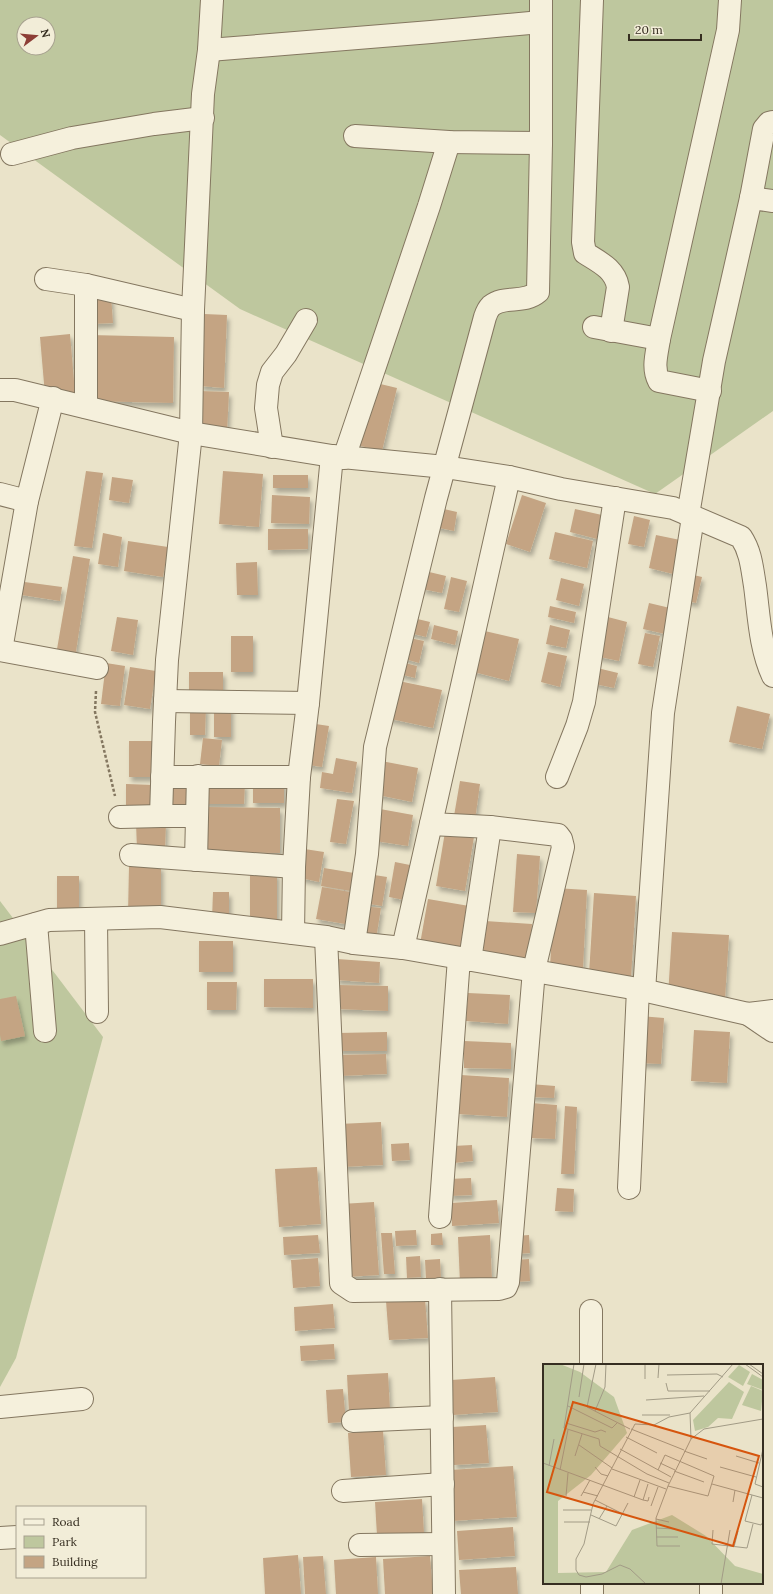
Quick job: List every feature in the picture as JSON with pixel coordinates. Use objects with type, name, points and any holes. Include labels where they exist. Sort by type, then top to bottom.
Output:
[{"type":"street","points":[[161,816],[167,660],[191,433],[193,310],[203,94],[209,50],[212,0]]},
{"type":"street","points":[[354,943],[368,854],[375,747],[414,585],[485,317],[490,307],[502,301],[532,298],[538,292],[541,143],[541,0]]},
{"type":"street","points":[[592,0],[583,242],[585,253],[610,270],[617,282],[618,287],[602,329],[659,339]]},
{"type":"street","points":[[710,391],[659,381],[654,368],[659,339],[728,30],[730,0]]},
{"type":"street","points":[[209,50],[541,22]]},
{"type":"street","points":[[12,154],[72,138],[154,124],[203,118]]},
{"type":"street","points":[[628,1188],[641,990],[663,713],[714,361],[751,198],[764,129],[769,123],[773,122]]},
{"type":"street","points":[[355,136],[449,142],[541,143]]},
{"type":"street","points":[[293,933],[294,867],[299,777],[338,457],[429,206],[449,142]]},
{"type":"street","points":[[751,198],[773,201]]},
{"type":"street","points":[[46,279],[86,285],[193,310]]},
{"type":"street","points":[[86,285],[86,407]]},
{"type":"street","points":[[272,447],[266,408],[268,385],[272,372],[286,354],[306,320]]},
{"type":"street","points":[[0,390],[15,390],[53,398],[191,433],[338,457],[445,467],[509,477],[561,489],[673,508],[741,537],[747,546],[751,561],[761,637],[767,664],[773,676]]},
{"type":"street","points":[[53,398],[27,501],[0,650],[97,668]]},
{"type":"street","points":[[403,948],[509,477]]},
{"type":"street","points":[[0,494],[27,501]]},
{"type":"street","points":[[557,777],[577,726],[584,702],[616,498]]},
{"type":"street","points":[[165,701],[308,703]]},
{"type":"street","points":[[196,860],[198,776]]},
{"type":"street","points":[[162,777],[299,777]]},
{"type":"street","points":[[120,817],[197,816]]},
{"type":"street","points":[[326,937],[341,1283],[353,1291],[499,1289],[508,1286],[534,970],[562,850],[561,839],[558,835],[490,827],[431,824]]},
{"type":"street","points":[[440,1217],[464,959],[490,827]]},
{"type":"street","points":[[131,855],[294,867]]},
{"type":"street","points":[[0,934],[49,920],[160,917],[326,937],[354,943],[403,948],[641,990],[748,1014],[773,1011]]},
{"type":"street","points":[[96,919],[97,1012]]},
{"type":"street","points":[[36,924],[45,1031]]},
{"type":"street","points":[[748,1014],[773,1031]]},
{"type":"street","points":[[440,1289],[444,1594]]},
{"type":"street","points":[[590,1312],[591,1364]]},
{"type":"street","points":[[0,1407],[82,1399]]},
{"type":"street","points":[[353,1421],[442,1417]]},
{"type":"street","points":[[343,1491],[442,1484]]},
{"type":"street","points":[[0,1538],[16,1537]]},
{"type":"street","points":[[360,1545],[443,1544]]},
{"type":"path","points":[[97,668],[95,712],[120,817]]},
{"type":"green space","points":[[0,0],[773,0],[773,411],[655,494],[240,309],[0,135]]},
{"type":"green space","points":[[0,901],[103,1037],[16,1358],[0,1387]]},
{"type":"building","points":[[111,296],[113,323],[92,324],[91,297]]},
{"type":"building","points":[[204,314],[227,315],[224,388],[200,386]]},
{"type":"building","points":[[70,334],[75,393],[45,395],[40,337]]},
{"type":"building","points":[[90,335],[174,337],[173,403],[89,401]]},
{"type":"building","points":[[372,382],[397,388],[382,451],[357,445]]},
{"type":"building","points":[[200,391],[229,392],[227,432],[198,431]]},
{"type":"building","points":[[86,471],[103,473],[92,548],[74,546]]},
{"type":"building","points":[[223,471],[263,474],[259,527],[219,524]]},
{"type":"building","points":[[273,475],[308,475],[308,488],[273,488]]},
{"type":"building","points":[[112,477],[133,480],[129,503],[109,500]]},
{"type":"building","points":[[272,495],[310,497],[309,524],[271,523]]},
{"type":"building","points":[[522,495],[546,503],[530,552],[506,544]]},
{"type":"building","points":[[435,507],[457,512],[454,531],[430,526]]},
{"type":"building","points":[[575,509],[602,515],[597,539],[570,532]]},
{"type":"building","points":[[634,516],[650,520],[644,547],[628,544]]},
{"type":"building","points":[[268,529],[308,529],[308,549],[268,550]]},
{"type":"building","points":[[555,532],[593,541],[587,568],[549,559]]},
{"type":"building","points":[[103,533],[122,537],[118,567],[98,564]]},
{"type":"building","points":[[656,535],[685,541],[677,575],[649,568]]},
{"type":"building","points":[[128,541],[168,547],[163,577],[124,571]]},
{"type":"building","points":[[73,556],[90,559],[75,658],[56,655]]},
{"type":"building","points":[[257,562],[258,595],[237,595],[236,563]]},
{"type":"building","points":[[425,571],[446,576],[442,593],[422,589]]},
{"type":"building","points":[[689,574],[702,577],[696,603],[683,600]]},
{"type":"building","points":[[451,577],[467,581],[459,612],[444,609]]},
{"type":"building","points":[[561,578],[584,584],[579,606],[556,600]]},
{"type":"building","points":[[17,581],[62,587],[60,601],[15,594]]},
{"type":"building","points":[[649,603],[670,608],[665,634],[643,629]]},
{"type":"building","points":[[550,606],[576,612],[574,623],[548,617]]},
{"type":"building","points":[[604,616],[627,622],[619,661],[595,656]]},
{"type":"building","points":[[117,617],[138,620],[133,655],[111,651]]},
{"type":"building","points":[[409,617],[430,622],[426,637],[405,632]]},
{"type":"building","points":[[434,625],[458,631],[455,645],[431,639]]},
{"type":"building","points":[[550,625],[570,630],[566,648],[546,644]]},
{"type":"building","points":[[476,629],[519,639],[509,681],[466,670]]},
{"type":"building","points":[[645,633],[660,636],[653,667],[638,664]]},
{"type":"building","points":[[231,636],[253,636],[253,672],[231,672]]},
{"type":"building","points":[[405,637],[424,641],[419,663],[401,658]]},
{"type":"building","points":[[548,652],[567,656],[560,687],[541,682]]},
{"type":"building","points":[[401,662],[417,666],[415,678],[399,674]]},
{"type":"building","points":[[106,663],[125,666],[120,706],[101,704]]},
{"type":"building","points":[[130,667],[156,671],[150,709],[124,705]]},
{"type":"building","points":[[593,667],[618,673],[614,688],[590,683]]},
{"type":"building","points":[[189,672],[223,672],[223,698],[189,697]]},
{"type":"building","points":[[394,680],[442,690],[433,728],[386,718]]},
{"type":"building","points":[[214,706],[231,706],[231,737],[214,737]]},
{"type":"building","points":[[737,706],[770,714],[762,749],[729,742]]},
{"type":"building","points":[[190,707],[206,707],[205,735],[190,735]]},
{"type":"building","points":[[309,723],[329,726],[322,767],[302,764]]},
{"type":"building","points":[[203,738],[222,740],[219,766],[200,764]]},
{"type":"building","points":[[129,741],[157,741],[157,777],[129,777]]},
{"type":"building","points":[[336,758],[357,762],[352,793],[320,788],[322,772],[333,774]]},
{"type":"building","points":[[376,760],[418,768],[412,802],[373,794]]},
{"type":"building","points":[[167,781],[193,781],[193,805],[167,805]]},
{"type":"building","points":[[284,781],[284,803],[253,803],[253,782]]},
{"type":"building","points":[[460,781],[480,784],[475,820],[454,816]]},
{"type":"building","points":[[126,784],[155,785],[155,812],[126,811]]},
{"type":"building","points":[[201,784],[245,784],[244,804],[201,804]]},
{"type":"building","points":[[337,799],[354,801],[346,844],[330,842]]},
{"type":"building","points":[[207,807],[280,808],[280,853],[207,852]]},
{"type":"building","points":[[380,809],[413,815],[408,846],[375,841]]},
{"type":"building","points":[[136,823],[166,823],[165,849],[137,849]]},
{"type":"building","points":[[445,832],[474,837],[465,891],[436,886]]},
{"type":"building","points":[[298,848],[324,852],[319,882],[296,877]]},
{"type":"building","points":[[517,854],[540,856],[536,913],[513,912]]},
{"type":"building","points":[[395,862],[410,865],[404,900],[389,897]]},
{"type":"building","points":[[129,866],[161,866],[161,914],[128,914]]},
{"type":"building","points":[[324,868],[354,873],[351,891],[321,886]]},
{"type":"building","points":[[250,873],[277,873],[277,924],[250,924]]},
{"type":"building","points":[[368,874],[387,877],[382,906],[363,903]]},
{"type":"building","points":[[57,876],[79,876],[79,915],[57,915]]},
{"type":"building","points":[[322,887],[350,892],[345,924],[316,919]]},
{"type":"building","points":[[555,888],[587,890],[583,968],[550,966]]},
{"type":"building","points":[[213,892],[229,892],[229,919],[212,919]]},
{"type":"building","points":[[594,893],[636,896],[631,977],[589,974]]},
{"type":"building","points":[[428,899],[475,907],[468,953],[420,944]]},
{"type":"building","points":[[363,906],[381,908],[376,939],[358,936]]},
{"type":"building","points":[[485,921],[532,924],[530,961],[483,958]]},
{"type":"building","points":[[672,932],[729,935],[725,999],[668,996]]},
{"type":"building","points":[[199,941],[233,941],[233,972],[199,972]]},
{"type":"building","points":[[337,959],[380,962],[379,983],[336,980]]},
{"type":"building","points":[[264,979],[313,979],[313,1008],[264,1007]]},
{"type":"building","points":[[207,982],[237,982],[236,1010],[207,1010]]},
{"type":"building","points":[[337,985],[388,986],[388,1011],[337,1009]]},
{"type":"building","points":[[468,993],[510,995],[508,1024],[466,1021]]},
{"type":"building","points":[[16,996],[25,1036],[1,1041],[0,999]]},
{"type":"building","points":[[640,1016],[664,1018],[661,1064],[637,1063]]},
{"type":"building","points":[[694,1030],[730,1032],[727,1083],[691,1081]]},
{"type":"building","points":[[387,1032],[387,1051],[338,1051],[338,1033]]},
{"type":"building","points":[[464,1041],[511,1043],[511,1069],[464,1068]]},
{"type":"building","points":[[386,1054],[387,1074],[339,1076],[338,1055]]},
{"type":"building","points":[[461,1075],[509,1078],[507,1117],[458,1114]]},
{"type":"building","points":[[530,1084],[555,1086],[554,1098],[530,1097]]},
{"type":"building","points":[[532,1103],[557,1105],[555,1139],[530,1138]]},
{"type":"building","points":[[565,1106],[577,1107],[574,1174],[561,1174]]},
{"type":"building","points":[[381,1122],[383,1165],[342,1167],[339,1124]]},
{"type":"building","points":[[409,1143],[410,1160],[392,1161],[391,1144]]},
{"type":"building","points":[[472,1145],[473,1161],[454,1163],[453,1146]]},
{"type":"building","points":[[317,1167],[321,1224],[279,1227],[275,1169]]},
{"type":"building","points":[[471,1178],[472,1195],[450,1196],[449,1179]]},
{"type":"building","points":[[557,1188],[574,1189],[573,1212],[555,1211]]},
{"type":"building","points":[[497,1200],[499,1223],[452,1226],[451,1203]]},
{"type":"building","points":[[374,1202],[379,1275],[346,1277],[341,1204]]},
{"type":"building","points":[[416,1230],[417,1245],[396,1246],[395,1231]]},
{"type":"building","points":[[381,1233],[392,1233],[395,1274],[384,1274]]},
{"type":"building","points":[[442,1233],[443,1245],[431,1245],[431,1234]]},
{"type":"building","points":[[318,1235],[320,1253],[284,1255],[283,1237]]},
{"type":"building","points":[[490,1235],[492,1281],[460,1283],[458,1237]]},
{"type":"building","points":[[529,1235],[530,1253],[516,1254],[515,1236]]},
{"type":"building","points":[[420,1256],[421,1277],[407,1278],[406,1257]]},
{"type":"building","points":[[318,1258],[320,1286],[293,1288],[291,1260]]},
{"type":"building","points":[[440,1259],[441,1279],[426,1280],[425,1260]]},
{"type":"building","points":[[529,1259],[530,1281],[515,1282],[513,1260]]},
{"type":"building","points":[[425,1299],[428,1338],[389,1340],[386,1301]]},
{"type":"building","points":[[333,1304],[335,1328],[295,1331],[294,1307]]},
{"type":"building","points":[[334,1344],[335,1359],[301,1361],[300,1346]]},
{"type":"building","points":[[388,1373],[390,1410],[349,1413],[347,1375]]},
{"type":"building","points":[[495,1377],[498,1412],[453,1415],[451,1380]]},
{"type":"building","points":[[343,1389],[346,1422],[328,1423],[326,1390]]},
{"type":"building","points":[[486,1425],[489,1463],[454,1465],[452,1427]]},
{"type":"building","points":[[383,1430],[386,1475],[351,1477],[348,1433]]},
{"type":"building","points":[[513,1466],[517,1517],[452,1521],[449,1470]]},
{"type":"building","points":[[422,1499],[424,1533],[377,1535],[375,1502]]},
{"type":"building","points":[[513,1527],[515,1556],[459,1560],[457,1531]]},
{"type":"building","points":[[298,1555],[301,1594],[265,1594],[263,1558]]},
{"type":"building","points":[[323,1556],[326,1594],[305,1594],[303,1557]]},
{"type":"building","points":[[430,1556],[433,1594],[385,1594],[383,1559]]},
{"type":"building","points":[[376,1557],[378,1594],[336,1594],[334,1560]]},
{"type":"building","points":[[516,1567],[518,1594],[461,1594],[459,1570]]}]
